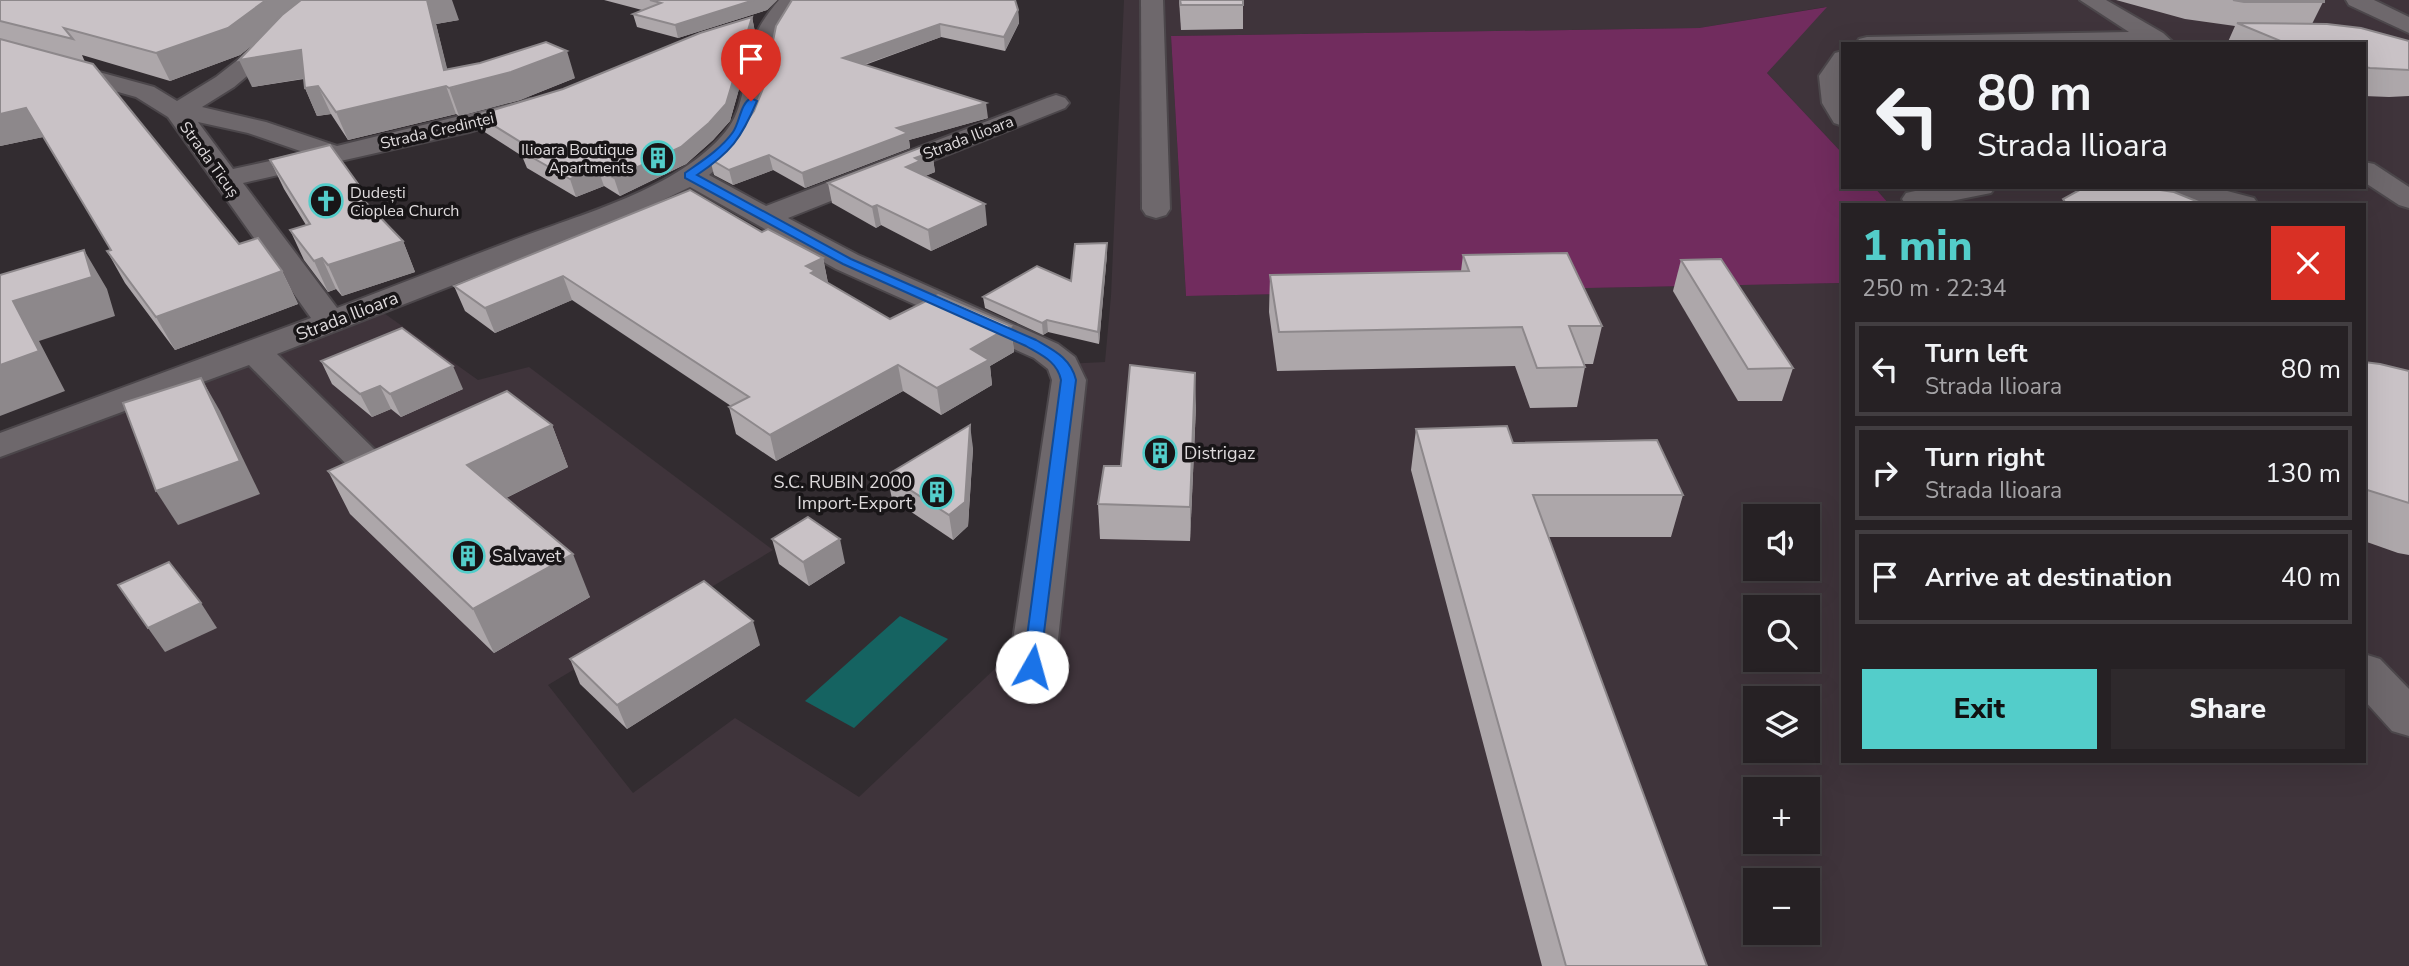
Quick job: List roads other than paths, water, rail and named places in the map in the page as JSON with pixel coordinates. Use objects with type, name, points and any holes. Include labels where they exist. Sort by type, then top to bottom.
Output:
[{"type":"street","points":[[177,113],[225,82],[327,0]]},
{"type":"street","points":[[1152,0],[1156,209]]},
{"type":"street","points":[[2091,0],[2159,41]]},
{"type":"street","points":[[2357,0],[2409,26]]},
{"type":"street","name":"Strada Ilioara","points":[[0,446],[331,322],[634,202],[689,175],[712,159],[739,132],[751,101],[761,46],[772,13]]},
{"type":"street","points":[[1933,42],[2112,39],[2159,41]]},
{"type":"street","name":"Strada Ticuș","points":[[0,52],[145,92],[177,113],[331,322]]},
{"type":"street","points":[[1841,61],[1831,76],[1831,90],[1841,113]]},
{"type":"street","name":"Strada Credinței","points":[[225,179],[482,120],[554,99]]},
{"type":"street","name":"Strada Ilioara","points":[[764,217],[1056,103]]},
{"type":"street","points":[[177,113],[220,117],[243,123],[280,133],[334,154]]},
{"type":"street","points":[[2366,171],[2409,199]]},
{"type":"street","points":[[689,175],[884,279],[1031,343],[1063,364],[1069,380],[1032,667]]},
{"type":"street","points":[[1914,197],[1968,189]]},
{"type":"street","points":[[2185,189],[2240,203]]},
{"type":"street","points":[[255,351],[367,464],[387,467],[438,453]]},
{"type":"street","points":[[2383,679],[2409,718]]},
{"type":"water","points":[[900,616],[948,639],[854,728],[805,701]]},
{"type":"place","name":"Ilioara Boutique Apartments","points":[[658,158]]},
{"type":"place","name":"Dudești Cioplea Church","points":[[326,201]]},
{"type":"place","name":"Distrigaz","points":[[1160,453]]},
{"type":"place","name":"S.C. RUBIN 2000 Import-Export","points":[[937,492]]},
{"type":"place","name":"Salvavet","points":[[468,556]]}]
